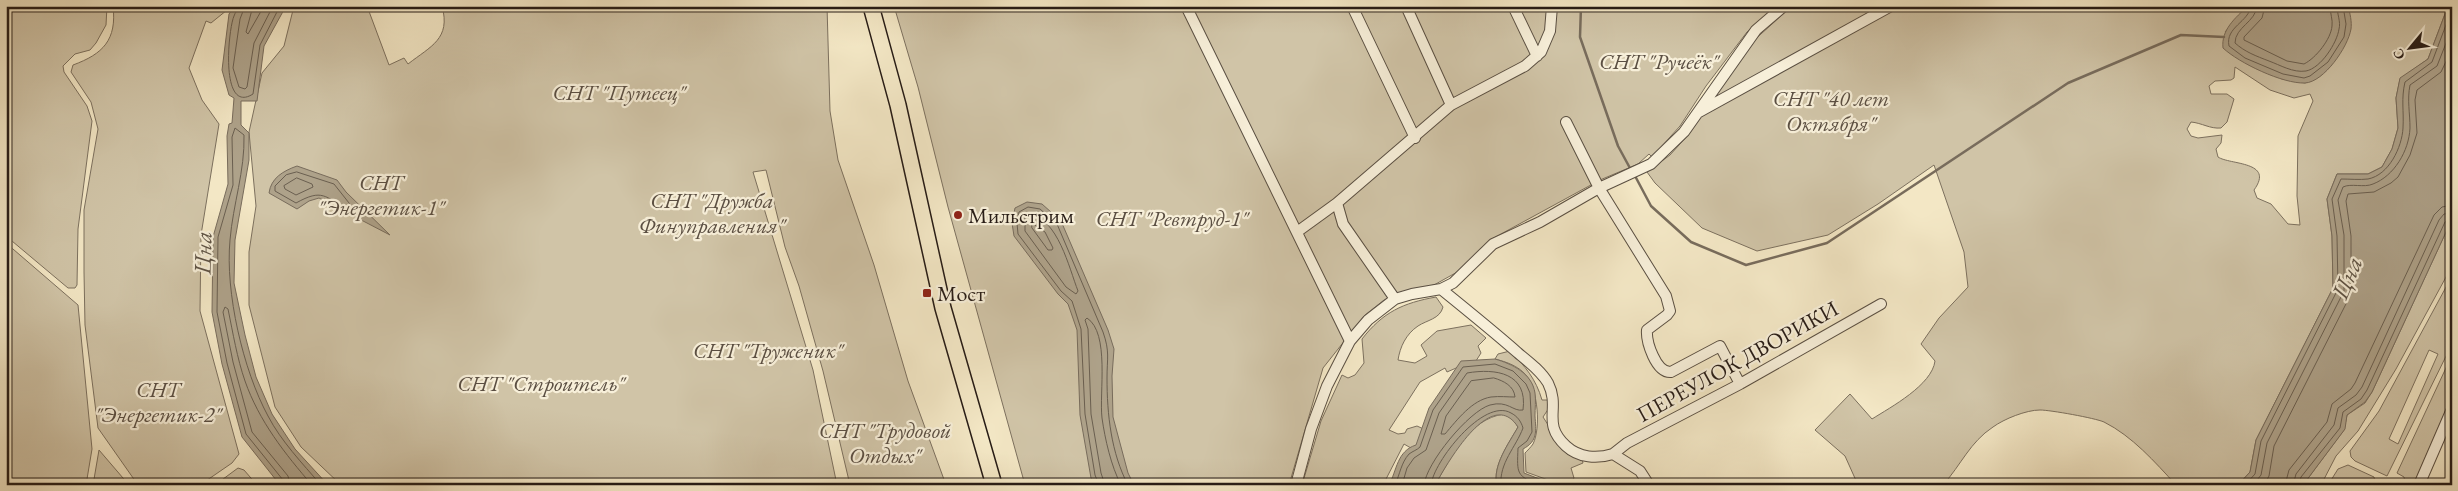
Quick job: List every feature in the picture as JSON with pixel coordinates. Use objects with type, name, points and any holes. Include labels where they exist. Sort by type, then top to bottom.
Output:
[{"type":"main road","points":[[871,6],[898,105],[942,308],[994,485]]},
{"type":"street","points":[[1186,6],[1267,176],[1297,232],[1350,341]]},
{"type":"street","points":[[1352,6],[1415,138]]},
{"type":"street","points":[[1406,6],[1451,105]]},
{"type":"street","points":[[1513,6],[1537,56]]},
{"type":"street","points":[[1297,232],[1337,203],[1415,138],[1451,105],[1525,66],[1537,56],[1547,41],[1552,6]]},
{"type":"street","points":[[1296,485],[1316,413],[1329,381],[1350,341],[1368,320],[1395,299],[1441,289],[1463,274],[1493,244],[1540,222],[1599,188],[1651,164],[1684,132],[1731,62],[1756,30],[1784,6]]},
{"type":"street","points":[[1698,112],[1891,6]]},
{"type":"street","points":[[1566,122],[1599,188],[1666,296],[1670,311],[1647,330],[1646,340],[1663,370],[1671,372],[1678,370],[1720,346],[1740,384]]},
{"type":"street","points":[[1337,203],[1343,224],[1395,299]]},
{"type":"street","points":[[1441,289],[1542,374],[1551,391],[1554,404],[1552,427],[1556,435],[1568,448],[1584,456],[1604,457],[1613,454],[1640,471],[1649,485]]},
{"type":"street","name":"ПЕРЕУЛОК ДВОРИКИ","points":[[1613,454],[1627,442],[1740,384],[1881,304]]},
{"type":"street","points":[[2419,485],[2452,409]]},
{"type":"green space","points":[[6,6],[107,6],[106,25],[96,43],[90,50],[75,54],[63,66],[64,72],[87,106],[92,121],[78,229],[77,285],[75,288],[68,288],[6,236]]},
{"type":"green space","name":"СНТ \"Энергетик-2\"","points":[[113,6],[232,6],[211,23],[206,21],[189,68],[202,100],[219,124],[201,235],[200,311],[239,454],[232,463],[200,485],[138,485],[98,428],[85,325],[84,210],[98,129],[91,102],[71,72],[73,65],[92,56],[106,44],[113,28]]},
{"type":"green space","points":[[294,6],[367,6],[389,65],[404,58],[408,64],[437,41],[444,26],[442,6],[827,6],[830,111],[838,160],[874,265],[908,381],[946,485],[850,485],[823,371],[799,286],[785,247],[766,170],[753,172],[813,370],[837,485],[341,485],[301,447],[275,407],[249,305],[249,252],[256,206],[249,132],[262,73],[284,46]]},
{"type":"green space","name":"СНТ \"Ревтруд-1\"","points":[[894,6],[1778,6],[1747,32],[1706,86],[1680,126],[1652,157],[1649,154],[1638,164],[1600,180],[1490,240],[1459,271],[1434,285],[1398,293],[1384,300],[1365,315],[1323,368],[1289,485],[1025,485],[948,207],[918,87]]},
{"type":"green space","name":"СНТ \"40 лет Октября\"","points":[[1792,6],[2248,6],[2225,32],[2267,72],[2282,79],[2305,83],[2319,77],[2331,66],[2348,6],[2448,6],[2428,59],[2400,79],[2396,98],[2398,128],[2392,149],[2382,167],[2368,174],[2337,174],[2327,199],[2332,236],[2333,288],[2256,440],[2250,472],[2238,485],[2176,485],[2134,442],[2104,422],[2072,414],[2040,410],[2022,413],[2009,418],[1985,433],[1943,485],[1858,485],[1845,456],[1815,430],[1850,394],[1872,419],[1910,394],[1927,378],[1935,361],[1921,344],[1939,318],[1968,287],[1964,252],[1934,165],[1878,204],[1828,235],[1757,251],[1702,228],[1655,183],[1647,172],[1670,155],[1689,134],[1751,43]],"holes":[[[2235,67],[2270,90],[2294,98],[2310,94],[2313,101],[2298,136],[2297,196],[2300,225],[2288,224],[2271,204],[2257,198],[2254,190],[2259,181],[2259,174],[2255,169],[2218,157],[2216,149],[2221,143],[2222,135],[2198,138],[2191,136],[2187,129],[2191,122],[2217,128],[2221,128],[2227,122],[2234,99],[2227,94],[2211,94],[2209,86],[2215,81],[2231,80],[2234,78]]]},
{"type":"green space","points":[[2452,219],[2452,266],[2396,369],[2358,431],[2336,456],[2321,485],[2303,485],[2344,430],[2347,415],[2365,403],[2372,392]]},
{"type":"green space","points":[[6,243],[78,305],[92,449],[86,485],[6,485]]},
{"type":"green space","points":[[2452,276],[2452,344],[2387,476],[2355,461],[2351,457],[2350,451],[2379,411]],"holes":[[[2429,350],[2438,354],[2398,444],[2389,439]]]},
{"type":"green space","points":[[1436,297],[1443,307],[1441,311],[1436,317],[1418,326],[1410,333],[1400,350],[1398,360],[1415,363],[1427,356],[1421,345],[1437,331],[1471,325],[1486,338],[1478,346],[1481,353],[1474,364],[1463,365],[1447,372],[1445,368],[1420,382],[1389,430],[1398,434],[1405,433],[1407,429],[1417,426],[1428,431],[1416,451],[1404,444],[1385,481],[1387,485],[1376,485],[1376,482],[1374,485],[1302,485],[1321,421],[1342,375],[1348,378],[1355,375],[1364,363],[1362,339],[1378,322],[1394,310],[1413,302]]},
{"type":"green space","points":[[1510,351],[1529,373],[1537,386],[1542,400],[1547,400],[1551,405],[1543,417],[1567,454],[1582,459],[1583,463],[1571,468],[1574,478],[1570,485],[1562,485],[1526,472],[1525,453],[1533,444],[1537,429],[1536,399],[1526,375],[1512,365],[1495,359],[1498,354]]},
{"type":"green space","points":[[2452,355],[2452,396],[2416,479],[2413,482],[2405,482],[2404,477],[2397,473]]},
{"type":"green space","points":[[1504,414],[1513,419],[1518,427],[1499,463],[1496,478],[1497,485],[1435,485],[1462,441],[1471,431],[1492,417]]},
{"type":"green space","points":[[99,450],[129,485],[93,485]]},
{"type":"green space","points":[[2348,465],[2374,477],[2375,481],[2371,485],[2328,485],[2338,469]]},
{"type":"green space","points":[[238,468],[244,470],[257,485],[215,485]]},
{"type":"water","points":[[235,6],[286,6],[264,46],[257,101],[241,101],[241,125],[249,133],[249,160],[235,240],[234,283],[256,377],[272,414],[295,449],[328,485],[280,485],[242,437],[222,364],[212,312],[213,237],[228,184],[227,136],[229,124],[232,123],[234,98],[229,95],[222,70],[229,14]]},
{"type":"water","points":[[2248,6],[2348,6],[2351,29],[2340,54],[2320,77],[2305,83],[2285,80],[2250,66],[2223,48],[2224,36],[2227,30]]},
{"type":"water","name":"Цна","points":[[2448,6],[2452,6],[2452,219],[2372,392],[2365,402],[2347,415],[2345,429],[2303,485],[2238,485],[2250,472],[2256,440],[2333,288],[2332,236],[2327,199],[2337,174],[2368,174],[2382,167],[2392,149],[2398,128],[2396,98],[2400,78],[2428,59]]},
{"type":"water","points":[[297,166],[337,180],[346,192],[390,235],[319,198],[309,201],[297,209],[269,193],[272,183],[278,176]]},
{"type":"water","points":[[1027,202],[1042,204],[1061,221],[1108,330],[1114,349],[1112,376],[1113,417],[1128,473],[1134,485],[1095,485],[1091,478],[1080,415],[1077,330],[1068,304],[1058,294],[1014,236],[1012,223],[1015,208]]},
{"type":"water","points":[[1495,359],[1520,370],[1526,375],[1535,393],[1536,431],[1534,439],[1523,449],[1524,473],[1555,485],[1497,485],[1496,478],[1499,463],[1518,427],[1507,417],[1495,415],[1483,421],[1459,446],[1435,485],[1389,485],[1401,456],[1416,445],[1429,408],[1461,361]]},
{"type":"waterway","points":[[1581,6],[1580,37],[1618,146],[1631,170]]},
{"type":"waterway","points":[[1634,174],[1651,206],[1691,242],[1746,265],[1827,243],[2068,83],[2181,35],[2224,37]]},
{"type":"place","name":"Мильстрим","points":[[958,215]]},
{"type":"place","name":"Мост","points":[[927,293]]},
{"type":"park label","name":"СНТ \"Ручеёк\"","points":[[1659,61]]},
{"type":"park label","name":"СНТ \"Путеец\"","points":[[619,92]]},
{"type":"park label","name":"СНТ \"Энергетик-1\"","points":[[381,194]]},
{"type":"park label","name":"СНТ \"Дружба Финуправления\"","points":[[712,212]]},
{"type":"park label","name":"СНТ \"Труженик\"","points":[[768,350]]},
{"type":"park label","name":"СНТ \"Строитель\"","points":[[541,383]]},
{"type":"park label","name":"СНТ \"Трудовой Отдых\"","points":[[885,442]]}]
